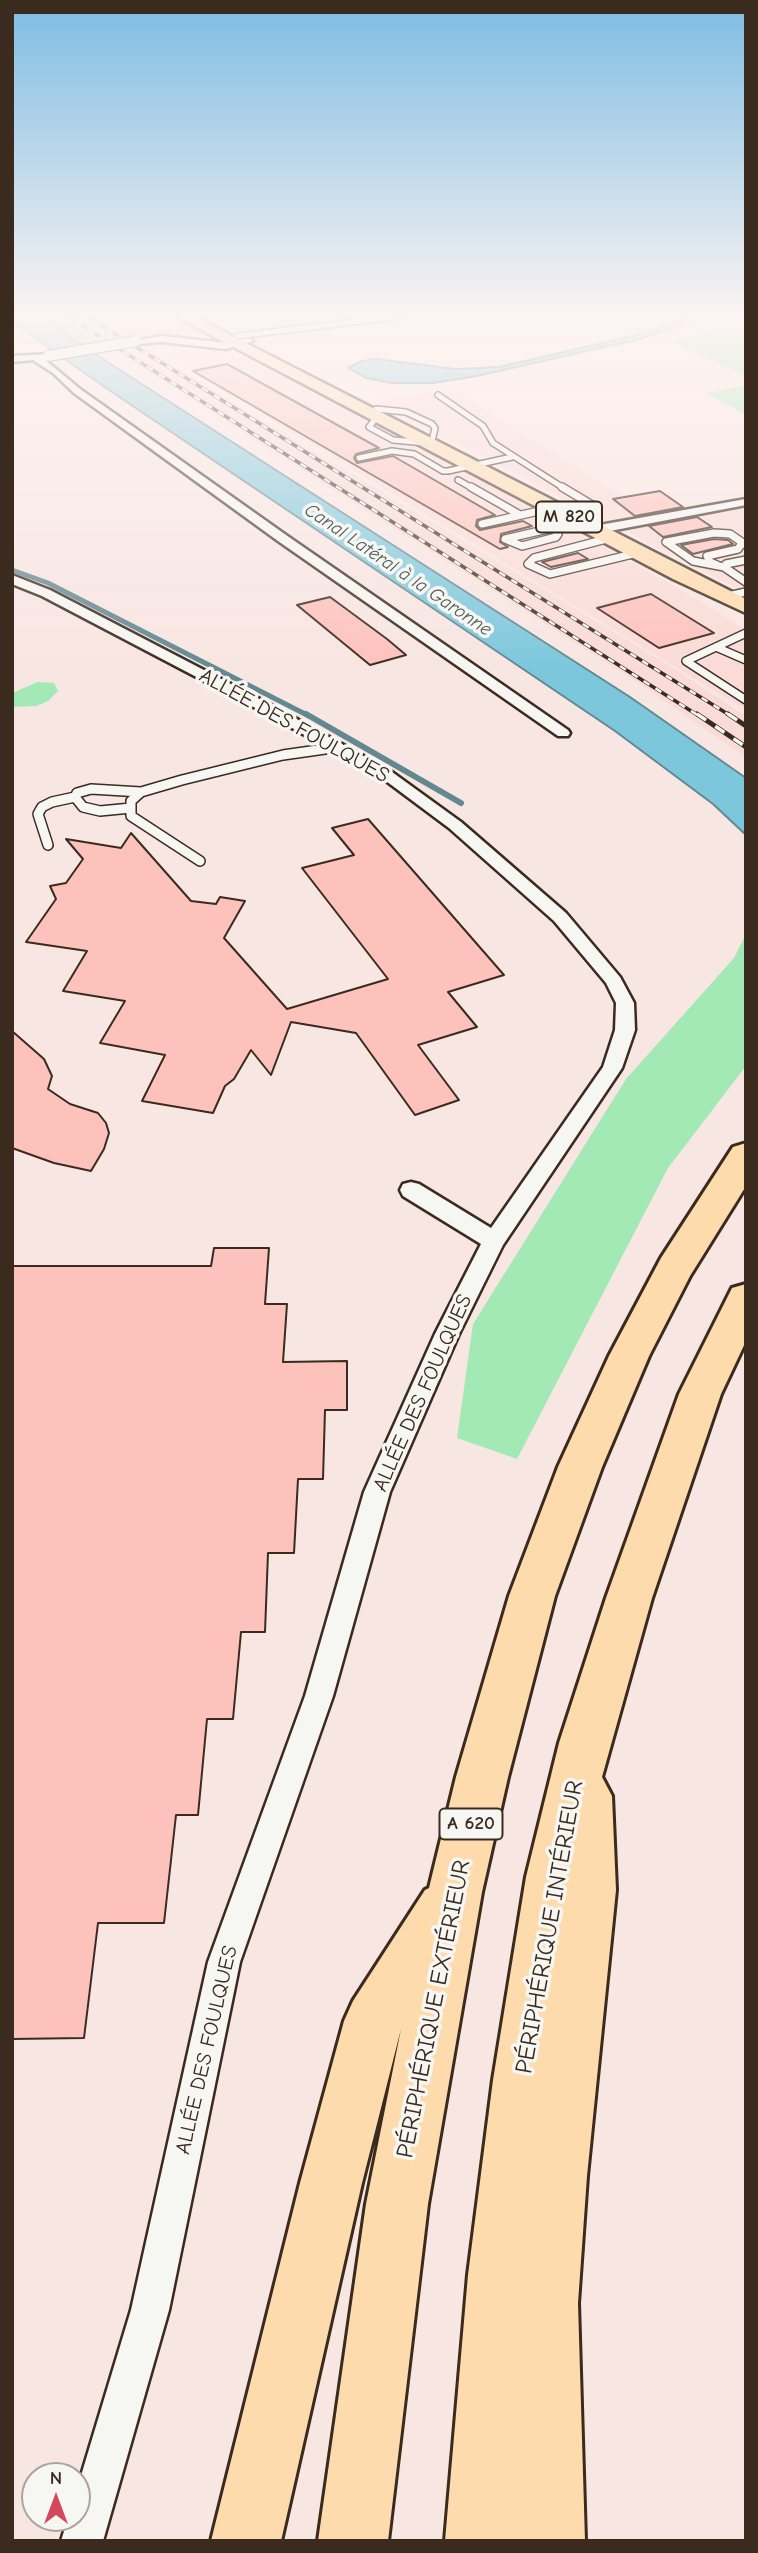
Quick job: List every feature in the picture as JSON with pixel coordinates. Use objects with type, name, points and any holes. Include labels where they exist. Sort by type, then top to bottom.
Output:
[{"type":"highway","name":"PÉRIPHÉRIQUE EXTÉRIEUR","points":[[353,2541],[397,2204],[455,1892],[482,1777],[532,1596],[580,1467],[634,1345],[676,1268],[746,1156]]},
{"type":"highway","name":"PÉRIPHÉRIQUE INTÉRIEUR","points":[[480,2541],[500,2276],[522,2080],[553,1877],[584,1743],[629,1598],[700,1394],[746,1299]]},
{"type":"highway","points":[[550,2541],[546,2303],[556,2176],[589,1890],[584,1743]]},
{"type":"highway","points":[[246,2541],[331,2183],[373,2021],[455,1892]]},
{"type":"main road","name":"M 820","points":[[412,433],[680,575],[746,617]]},
{"type":"main road","name":"M 820","points":[[680,575],[740,595]]},
{"type":"street","points":[[136,433],[563,733]]},
{"type":"street","points":[[594,530],[746,502]]},
{"type":"street","name":"ALLÉE DES FOULQUES","points":[[12,579],[46,593],[339,747],[387,775],[455,825],[561,917],[614,981],[625,1003],[625,1031],[612,1068],[494,1241],[447,1334],[377,1492],[319,1696],[224,1962],[150,2310],[82,2541]]},
{"type":"street","points":[[411,1190],[494,1241]]},
{"type":"lane","points":[[487,433],[493,443],[512,457],[592,505]]},
{"type":"lane","points":[[359,458],[392,451],[414,454],[443,471],[465,462],[512,457]]},
{"type":"lane","points":[[458,480],[520,515]]},
{"type":"lane","points":[[482,524],[552,508]]},
{"type":"lane","points":[[553,528],[558,534],[556,537],[522,546],[505,539],[553,528],[594,530]]},
{"type":"lane","points":[[594,530],[578,551],[539,562],[549,571],[557,573],[637,553]]},
{"type":"lane","points":[[746,561],[726,564],[724,567],[693,561],[666,542],[714,533],[730,534],[743,541],[738,549],[707,556],[710,562],[724,567],[746,582]]},
{"type":"lane","points":[[746,633],[686,661],[746,700]]},
{"type":"lane","points":[[716,647],[746,660]]},
{"type":"lane","points":[[48,845],[38,814],[42,807],[75,797],[77,793],[91,789],[141,792],[283,755],[339,747]]},
{"type":"lane","points":[[141,792],[131,801],[131,817],[200,861]]},
{"type":"lane","points":[[75,797],[83,807],[100,811],[131,808]]},
{"type":"shaded area","points":[[243,433],[285,433],[673,668],[746,716],[746,757],[634,680]]},
{"type":"shaded area","points":[[293,433],[394,433],[673,585],[740,626],[746,634],[746,710]]},
{"type":"shaded area","points":[[437,433],[522,433],[657,519],[746,504],[746,593]]},
{"type":"green space","points":[[38,682],[54,683],[58,691],[48,701],[36,706],[12,707],[12,693]]},
{"type":"green space","points":[[746,934],[746,1066],[668,1168],[517,1459],[457,1438],[473,1324],[626,1079],[734,958]]},
{"type":"water","name":"Canal Latéral à la Garonne","points":[[173,433],[218,433],[630,697],[746,778],[746,835],[713,804],[615,731]]},
{"type":"building","points":[[300,433],[352,433],[379,448],[356,454],[354,458],[357,463],[393,456],[495,515],[477,520],[476,526],[480,530],[523,521],[532,526],[501,534],[500,542],[508,547],[500,549]]},
{"type":"building","points":[[660,491],[683,507],[635,516],[613,499]]},
{"type":"building","points":[[697,517],[712,527],[663,537],[649,526]]},
{"type":"building","points":[[714,539],[728,540],[733,544],[693,554],[681,545]]},
{"type":"building","points":[[578,553],[588,559],[551,567],[542,562]]},
{"type":"building","points":[[651,594],[714,633],[659,648],[597,608]]},
{"type":"building","points":[[330,597],[406,655],[370,665],[297,605]]},
{"type":"building","points":[[368,819],[504,975],[448,992],[477,1027],[418,1045],[459,1100],[415,1115],[356,1033],[291,1022],[271,1075],[251,1050],[234,1079],[225,1086],[213,1113],[142,1101],[165,1055],[100,1043],[125,1001],[63,991],[87,951],[26,942],[56,899],[50,886],[66,883],[83,859],[66,839],[121,848],[131,833],[191,901],[216,904],[220,897],[245,901],[224,938],[287,1009],[388,979],[302,868],[354,855],[332,828]]},
{"type":"building","points":[[12,1031],[44,1059],[52,1076],[48,1089],[70,1104],[98,1113],[106,1123],[109,1133],[104,1149],[91,1171],[54,1163],[12,1148]]},
{"type":"building","points":[[214,1248],[269,1248],[265,1304],[287,1304],[283,1362],[347,1361],[347,1410],[325,1410],[323,1479],[298,1479],[294,1553],[268,1553],[265,1632],[241,1632],[233,1719],[207,1719],[198,1815],[176,1815],[164,1923],[98,1923],[84,2038],[12,2039],[12,1266],[211,1266]]},
{"type":"waterway","points":[[12,570],[48,583],[309,716]]},
{"type":"waterway","points":[[306,714],[461,803]]},
{"type":"railway","points":[[252,433],[699,716]]},
{"type":"railway","points":[[275,433],[731,716]]},
{"type":"railway","points":[[697,714],[746,747]]},
{"type":"railway","points":[[731,716],[746,726]]}]
